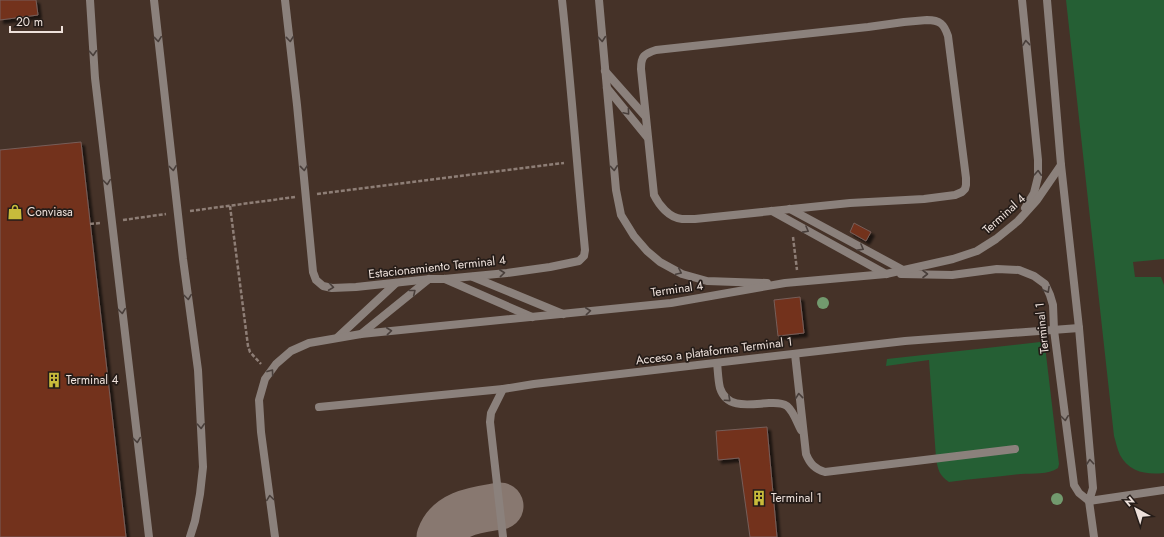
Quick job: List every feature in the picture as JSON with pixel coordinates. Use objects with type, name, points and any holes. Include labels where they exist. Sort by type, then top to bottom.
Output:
[{"type":"street","points":[[90,0],[95,78],[149,537]]},
{"type":"street","points":[[154,0],[178,213],[198,370],[203,467],[195,521],[190,537]]},
{"type":"street","name":"Estacionamiento Terminal 4","points":[[286,0],[313,272],[316,280],[322,286],[332,288],[396,283],[430,278],[444,279],[550,267],[579,261],[584,256],[586,250],[562,0]]},
{"type":"street","points":[[599,0],[616,190],[621,216],[634,236],[647,251],[660,262],[682,274],[707,281],[785,283]]},
{"type":"street","points":[[1018,221],[1034,193],[1038,177],[1038,160],[1022,0]]},
{"type":"street","points":[[1047,0],[1061,165],[1093,488],[1090,501],[1094,537]]},
{"type":"street","points":[[935,20],[946,29],[948,36],[966,185],[962,192],[955,195],[924,199],[850,202],[695,219],[680,219],[664,210],[654,195],[645,116],[641,62],[646,53],[656,50],[904,22],[935,20]]},
{"type":"street","points":[[605,71],[645,116]]},
{"type":"street","points":[[607,88],[647,137]]},
{"type":"street","name":"Terminal 4","points":[[274,537],[274,527],[261,432],[259,400],[265,379],[276,364],[291,351],[309,342],[361,334],[672,303],[785,283],[886,274],[953,259],[977,250],[996,239],[1018,221],[1037,200],[1061,165]]},
{"type":"street","points":[[790,209],[903,270]]},
{"type":"street","points":[[772,211],[886,274]]},
{"type":"street","name":"Terminal 1","points":[[886,274],[952,275],[997,270],[1019,270],[1034,276],[1045,284],[1053,305],[1054,330],[1074,485],[1079,493],[1090,501]]},
{"type":"street","points":[[472,276],[563,314]]},
{"type":"street","points":[[361,334],[430,278]]},
{"type":"street","points":[[444,279],[532,317]]},
{"type":"street","points":[[338,337],[396,283]]},
{"type":"street","name":"Acceso a plataforma Terminal 1","points":[[319,407],[503,389],[534,384],[905,341],[1078,328]]},
{"type":"street","points":[[795,354],[806,454],[809,462],[816,469],[825,472],[1015,449]]},
{"type":"street","points":[[717,363],[720,387],[726,398],[738,405],[782,404],[788,407],[792,412],[804,435]]},
{"type":"street","points":[[503,389],[491,413],[490,422],[503,537]]},
{"type":"street","points":[[1090,501],[1164,490]]},
{"type":"path","points":[[90,224],[577,161]]},
{"type":"path","points":[[230,206],[248,346],[254,357],[270,373]]},
{"type":"path","points":[[792,232],[799,282]]},
{"type":"green space","points":[[1066,0],[1164,0],[1164,259],[1133,262],[1135,277],[1161,277],[1164,285],[1164,473],[1145,473],[1133,469],[1120,455],[1114,436]]},
{"type":"green space","points":[[1040,342],[1045,346],[1059,464],[1058,468],[1045,473],[1021,474],[949,482],[943,477],[937,466],[929,360],[886,366],[887,359]]},
{"type":"building","points":[[0,0],[36,0],[38,15],[0,20]]},
{"type":"building","name":"Terminal 4","points":[[81,142],[126,537],[0,537],[0,150]]},
{"type":"building","points":[[854,223],[871,232],[866,241],[850,232]]},
{"type":"building","points":[[800,297],[804,333],[778,336],[774,300]]},
{"type":"building","name":"Terminal 1","points":[[767,427],[777,537],[750,537],[739,458],[718,460],[716,431]]},
{"type":"taxiway","points":[[440,537],[444,529],[457,517],[473,511],[500,506]]},
{"type":"place","name":"Conviasa","points":[[15,212]]},
{"type":"place","name":"Terminal 4","points":[[54,380]]},
{"type":"place","name":"Terminal 1","points":[[759,498]]}]
